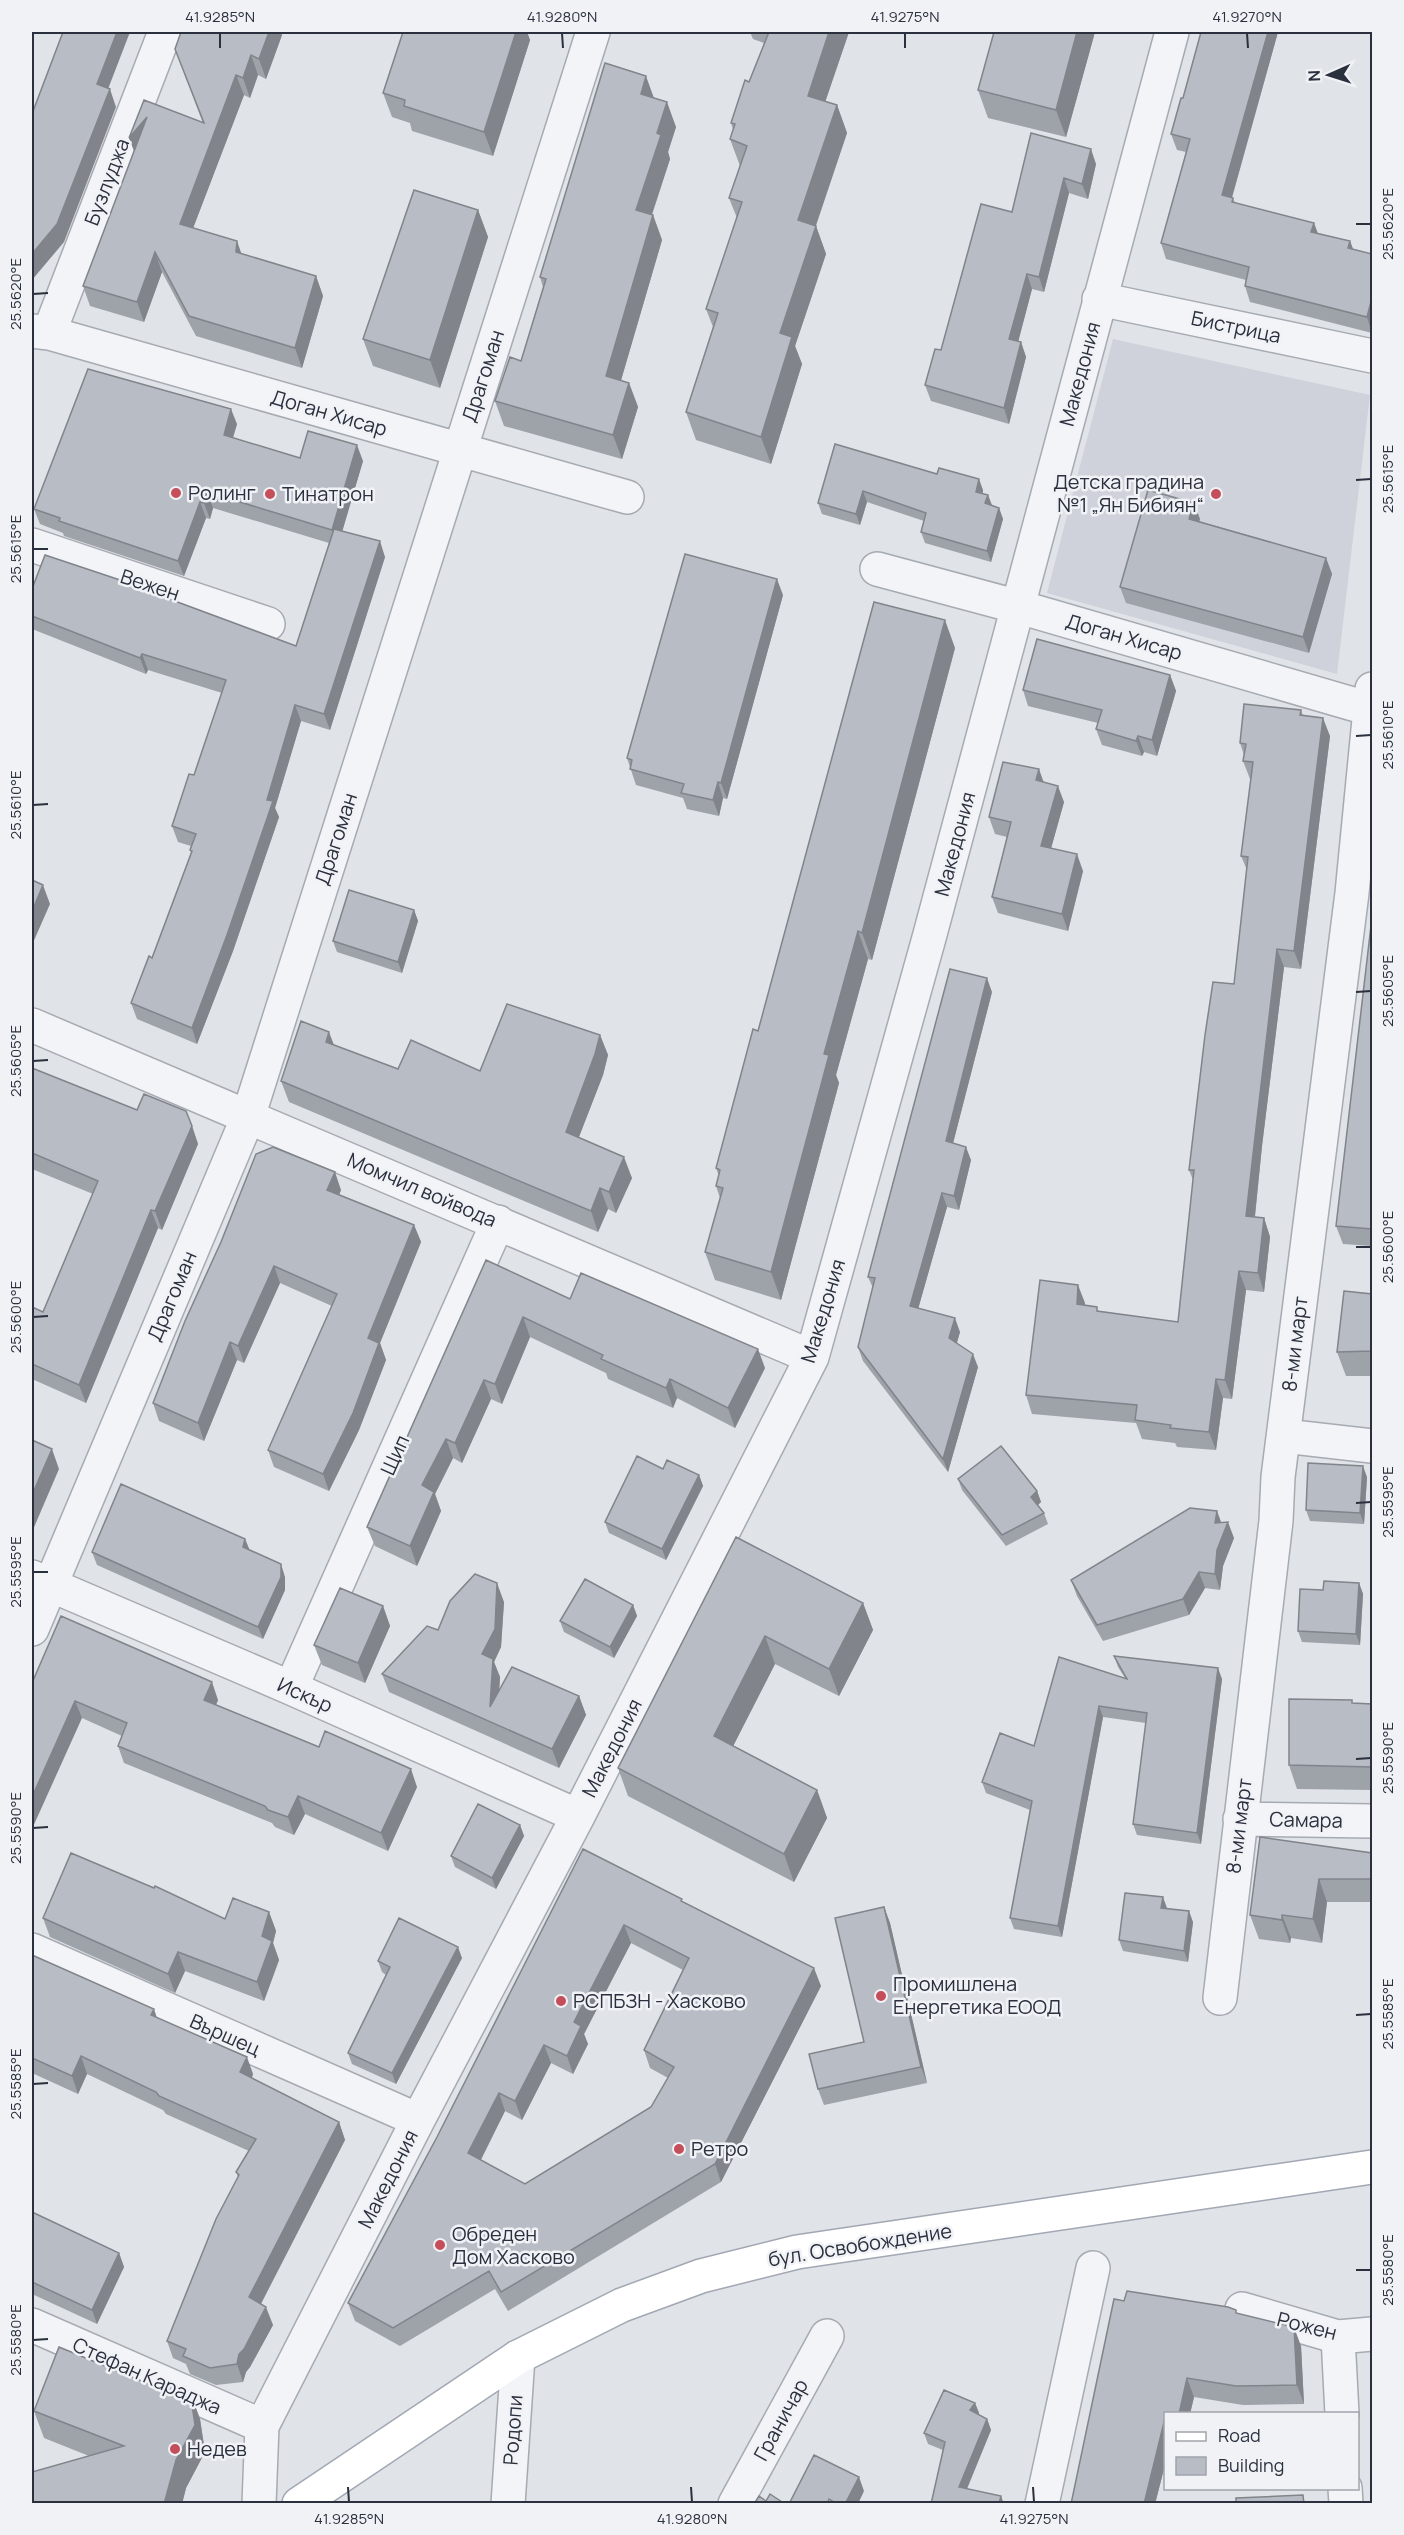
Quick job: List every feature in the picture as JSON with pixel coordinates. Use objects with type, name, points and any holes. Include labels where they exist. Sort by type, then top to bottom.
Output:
[{"type":"main road","name":"бул. Освобождение","points":[[299,2504],[518,2357],[622,2305],[701,2276],[797,2252],[1372,2168]]},
{"type":"street","name":"Бузлуджа","points":[[40,332],[165,32]]},
{"type":"street","name":"Драгоман","points":[[32,1629],[41,1581],[248,1117],[593,32]]},
{"type":"street","name":"Македония","points":[[258,2504],[261,2426],[578,1816],[812,1357],[1019,607],[1099,299],[1172,32]]},
{"type":"street","name":"Бистрица","points":[[1099,299],[1372,356]]},
{"type":"street","name":"Доган Хисар","points":[[40,332],[627,497]]},
{"type":"street","name":"Вежен","points":[[32,545],[268,624]]},
{"type":"street","name":"Доган Хисар","points":[[877,569],[1371,699]]},
{"type":"street","name":"8-ми март","points":[[1220,1998],[1284,1436],[1362,895],[1371,699]]},
{"type":"street","name":"Момчил войвода","points":[[32,1025],[812,1357]]},
{"type":"street","name":"Щип","points":[[291,1688],[498,1222]]},
{"type":"street","points":[[1284,1436],[1372,1446]]},
{"type":"street","name":"Искър","points":[[41,1581],[291,1688],[578,1816]]},
{"type":"street","name":"Самара","points":[[1240,1819],[1372,1821]]},
{"type":"street","name":"Вършец","points":[[32,1950],[418,2120]]},
{"type":"street","points":[[1042,2504],[1093,2268]]},
{"type":"street","name":"Рожен","points":[[1242,2309],[1338,2337],[1372,2334]]},
{"type":"street","name":"Стефан Караджа","points":[[32,2325],[261,2426]]},
{"type":"street","name":"Граничар","points":[[735,2504],[827,2337]]},
{"type":"street","points":[[1338,2337],[1342,2412]]},
{"type":"street","name":"Родопи","points":[[508,2504],[518,2357]]},
{"type":"shaded area","name":"Детска градина №1 „Ян Бибиян“","points":[[1113,339],[1370,395],[1337,674],[1047,593]]},
{"type":"building","points":[[63,32],[117,32],[97,84],[110,89],[57,224],[32,254],[32,114]]},
{"type":"building","points":[[181,32],[269,32],[259,59],[251,55],[243,78],[236,75],[180,224],[237,241],[236,252],[316,276],[295,348],[189,316],[155,252],[137,302],[83,286],[147,117],[129,138],[144,100],[204,123],[175,49]]},
{"type":"building","points":[[403,32],[516,32],[484,132],[404,106],[405,100],[383,93]]},
{"type":"building","points":[[769,32],[829,32],[808,96],[837,105],[798,220],[816,226],[780,333],[792,337],[761,437],[686,412],[718,313],[706,309],[742,202],[729,198],[747,146],[730,139],[735,124],[731,123],[745,80],[749,82]]},
{"type":"building","points":[[994,32],[1077,32],[1056,110],[978,90]]},
{"type":"building","points":[[1201,32],[1268,32],[1222,195],[1233,198],[1232,202],[1314,223],[1311,232],[1350,241],[1348,248],[1372,254],[1372,298],[1367,317],[1245,286],[1249,267],[1161,243],[1190,139],[1171,134]]},
{"type":"building","points":[[605,63],[646,76],[641,94],[667,102],[657,133],[661,135],[636,210],[653,215],[606,376],[629,383],[613,435],[495,401],[510,357],[521,361],[546,279],[540,277]]},
{"type":"building","points":[[1031,133],[1091,149],[1082,184],[1064,178],[1039,277],[1027,274],[1009,339],[1021,342],[1004,408],[925,385],[935,349],[941,350],[981,204],[1012,212]]},
{"type":"building","points":[[414,190],[478,210],[430,360],[363,339]]},
{"type":"building","points":[[88,369],[231,409],[224,435],[300,458],[308,431],[357,445],[332,530],[207,492],[204,503],[200,502],[178,561],[59,521],[60,518],[34,509]]},
{"type":"building","points":[[835,444],[937,474],[939,468],[979,479],[976,492],[988,495],[985,503],[999,508],[987,551],[921,532],[926,513],[863,491],[856,514],[818,503]]},
{"type":"building","points":[[1148,490],[1194,503],[1189,519],[1326,558],[1303,637],[1120,587]]},
{"type":"building","points":[[334,529],[380,541],[324,714],[295,705],[267,800],[273,801],[192,1028],[131,1003],[149,956],[152,958],[192,851],[190,850],[196,834],[172,826],[189,774],[194,775],[226,680],[142,654],[140,658],[32,616],[32,589],[45,555],[165,595],[164,597],[296,646]]},
{"type":"building","points":[[685,554],[777,579],[721,783],[718,782],[713,800],[681,793],[684,784],[630,769],[632,760],[627,758]]},
{"type":"building","points":[[874,602],[945,620],[862,933],[858,931],[824,1054],[829,1055],[771,1272],[705,1252],[723,1188],[716,1186],[720,1170],[716,1168],[753,1029],[758,1031]]},
{"type":"building","points":[[1037,639],[1170,675],[1152,740],[1138,736],[1136,741],[1096,729],[1102,710],[1023,690]]},
{"type":"building","points":[[1244,704],[1301,710],[1300,715],[1323,718],[1294,951],[1277,949],[1256,1128],[1246,1216],[1264,1218],[1258,1273],[1239,1271],[1225,1380],[1216,1379],[1209,1432],[1170,1428],[1171,1425],[1135,1420],[1137,1405],[1026,1395],[1040,1280],[1078,1285],[1077,1304],[1097,1307],[1097,1311],[1178,1322],[1194,1170],[1189,1170],[1205,1035],[1213,982],[1234,984],[1248,857],[1241,856],[1253,762],[1243,761],[1246,744],[1240,743]]},
{"type":"building","points":[[1003,762],[1039,769],[1036,780],[1058,786],[1041,846],[1077,854],[1062,914],[992,897],[1011,822],[989,817]]},
{"type":"building","points":[[32,880],[43,885],[32,911]]},
{"type":"building","points":[[349,890],[414,910],[398,962],[333,941]]},
{"type":"building","points":[[1372,917],[1372,1229],[1336,1226]]},
{"type":"building","points":[[950,969],[987,978],[946,1141],[966,1147],[954,1196],[942,1193],[910,1306],[955,1318],[949,1338],[973,1354],[943,1459],[858,1347],[875,1278],[868,1277]]},
{"type":"building","points":[[507,1004],[600,1035],[566,1132],[624,1157],[609,1192],[600,1188],[591,1211],[281,1081],[301,1021],[329,1032],[326,1042],[398,1069],[411,1040],[480,1071]]},
{"type":"building","points":[[32,1068],[137,1110],[144,1094],[186,1111],[192,1126],[155,1211],[151,1210],[79,1385],[32,1364],[32,1307],[43,1312],[98,1181],[32,1153]]},
{"type":"building","points":[[273,1147],[335,1172],[327,1190],[414,1225],[368,1338],[379,1343],[353,1413],[323,1474],[268,1450],[337,1294],[274,1266],[238,1346],[230,1342],[198,1423],[153,1403],[256,1154]]},
{"type":"building","points":[[486,1260],[570,1299],[581,1273],[758,1349],[728,1408],[670,1379],[666,1388],[601,1359],[603,1355],[523,1317],[495,1384],[484,1380],[455,1443],[446,1439],[422,1485],[434,1492],[410,1546],[367,1527]]},
{"type":"building","points":[[1344,1291],[1372,1294],[1372,1351],[1337,1352]]},
{"type":"building","points":[[32,1440],[52,1449],[32,1495]]},
{"type":"building","points":[[1001,1446],[1037,1491],[1031,1497],[1044,1513],[1002,1535],[958,1479]]},
{"type":"building","points":[[637,1456],[663,1469],[667,1460],[699,1475],[662,1549],[605,1522]]},
{"type":"building","points":[[1308,1463],[1363,1466],[1360,1513],[1306,1510]]},
{"type":"building","points":[[121,1484],[245,1539],[243,1547],[281,1564],[281,1577],[258,1627],[92,1552]]},
{"type":"building","points":[[1190,1508],[1217,1511],[1215,1523],[1228,1522],[1217,1550],[1215,1574],[1199,1572],[1183,1599],[1097,1625],[1071,1580]]},
{"type":"building","points":[[736,1537],[863,1603],[829,1669],[765,1636],[714,1736],[817,1790],[784,1854],[618,1768]]},
{"type":"building","points":[[475,1574],[497,1583],[495,1629],[482,1654],[493,1659],[490,1707],[512,1667],[579,1696],[552,1749],[382,1674],[427,1626],[438,1630],[450,1601]]},
{"type":"building","points":[[585,1579],[633,1605],[610,1647],[560,1621]]},
{"type":"building","points":[[1324,1581],[1359,1583],[1356,1634],[1298,1631],[1300,1589],[1323,1590]]},
{"type":"building","points":[[340,1588],[383,1606],[358,1663],[314,1645]]},
{"type":"building","points":[[61,1616],[212,1682],[204,1700],[319,1747],[325,1731],[411,1769],[381,1833],[298,1796],[288,1817],[118,1746],[127,1723],[75,1701],[32,1797],[32,1683]]},
{"type":"building","points":[[1114,1656],[1218,1668],[1197,1833],[1133,1824],[1147,1713],[1099,1706],[1058,1926],[1010,1918],[1032,1801],[982,1782],[1000,1733],[1034,1746],[1059,1657],[1127,1679]]},
{"type":"building","points":[[1289,1699],[1352,1700],[1352,1703],[1372,1704],[1372,1767],[1289,1765]]},
{"type":"building","points":[[478,1804],[520,1825],[492,1878],[451,1856]]},
{"type":"building","points":[[1260,1837],[1372,1853],[1372,1879],[1319,1879],[1313,1919],[1282,1915],[1282,1920],[1250,1915]]},
{"type":"building","points":[[583,1849],[814,1968],[715,2164],[501,2292],[489,2271],[393,2328],[348,2303],[437,2137]],"holes":[[[624,1925],[689,1958],[644,2050],[674,2067],[651,2107],[525,2184],[468,2153],[499,2093],[515,2101],[544,2045],[567,2056],[581,2026],[574,2022]]]},
{"type":"building","points":[[71,1853],[154,1888],[155,1886],[225,1919],[233,1898],[269,1912],[262,1936],[272,1941],[257,1982],[178,1952],[168,1974],[43,1918]]},
{"type":"building","points":[[1125,1893],[1163,1897],[1161,1908],[1189,1911],[1184,1951],[1119,1940]]},
{"type":"building","name":"Промишлена Енергетика ЕООД","points":[[884,1907],[921,2067],[818,2089],[809,2054],[864,2042],[835,1918]]},
{"type":"building","points":[[399,1918],[458,1947],[392,2073],[348,2053],[390,1967],[378,1961]]},
{"type":"building","points":[[32,1955],[154,2009],[151,2015],[247,2057],[240,2072],[339,2122],[249,2297],[266,2307],[244,2349],[239,2354],[237,2364],[210,2368],[183,2356],[186,2349],[167,2341],[216,2219],[239,2175],[236,2172],[256,2139],[159,2096],[156,2092],[81,2056],[72,2076],[32,2058]]},
{"type":"building","points":[[32,2212],[119,2253],[92,2310],[32,2282]]},
{"type":"building","points":[[1127,2291],[1228,2307],[1236,2310],[1236,2313],[1294,2327],[1297,2385],[1236,2386],[1187,2378],[1179,2412],[1164,2412],[1164,2422],[1144,2504],[1071,2504],[1114,2299],[1124,2301]]},
{"type":"building","points":[[59,2347],[161,2389],[165,2381],[190,2392],[195,2425],[176,2460],[164,2504],[32,2504],[32,2472],[124,2446],[34,2411]]},
{"type":"building","points":[[944,2390],[975,2403],[970,2410],[987,2419],[959,2487],[1001,2496],[999,2504],[931,2504],[945,2442],[924,2433]]},
{"type":"building","points":[[814,2455],[859,2477],[845,2504],[837,2504],[829,2499],[827,2504],[789,2504]]},
{"type":"building","points":[[770,2494],[785,2504],[754,2504],[759,2496],[766,2501]]},
{"type":"building","points":[[1303,2495],[1304,2504],[1236,2504],[1236,2498]]},
{"type":"place","name":"Ролинг","points":[[176,493]]},
{"type":"place","name":"Тинатрон","points":[[270,494]]},
{"type":"place","name":"Детска градина №1 „Ян Бибиян“","points":[[1216,494]]},
{"type":"place","name":"Промишлена Енергетика ЕООД","points":[[881,1996]]},
{"type":"place","name":"РСПБЗН - Хасково","points":[[561,2001]]},
{"type":"place","name":"Ретро","points":[[679,2149]]},
{"type":"place","name":"Обреден Дом Хасково","points":[[440,2245]]},
{"type":"place","name":"Недев","points":[[175,2449]]}]
